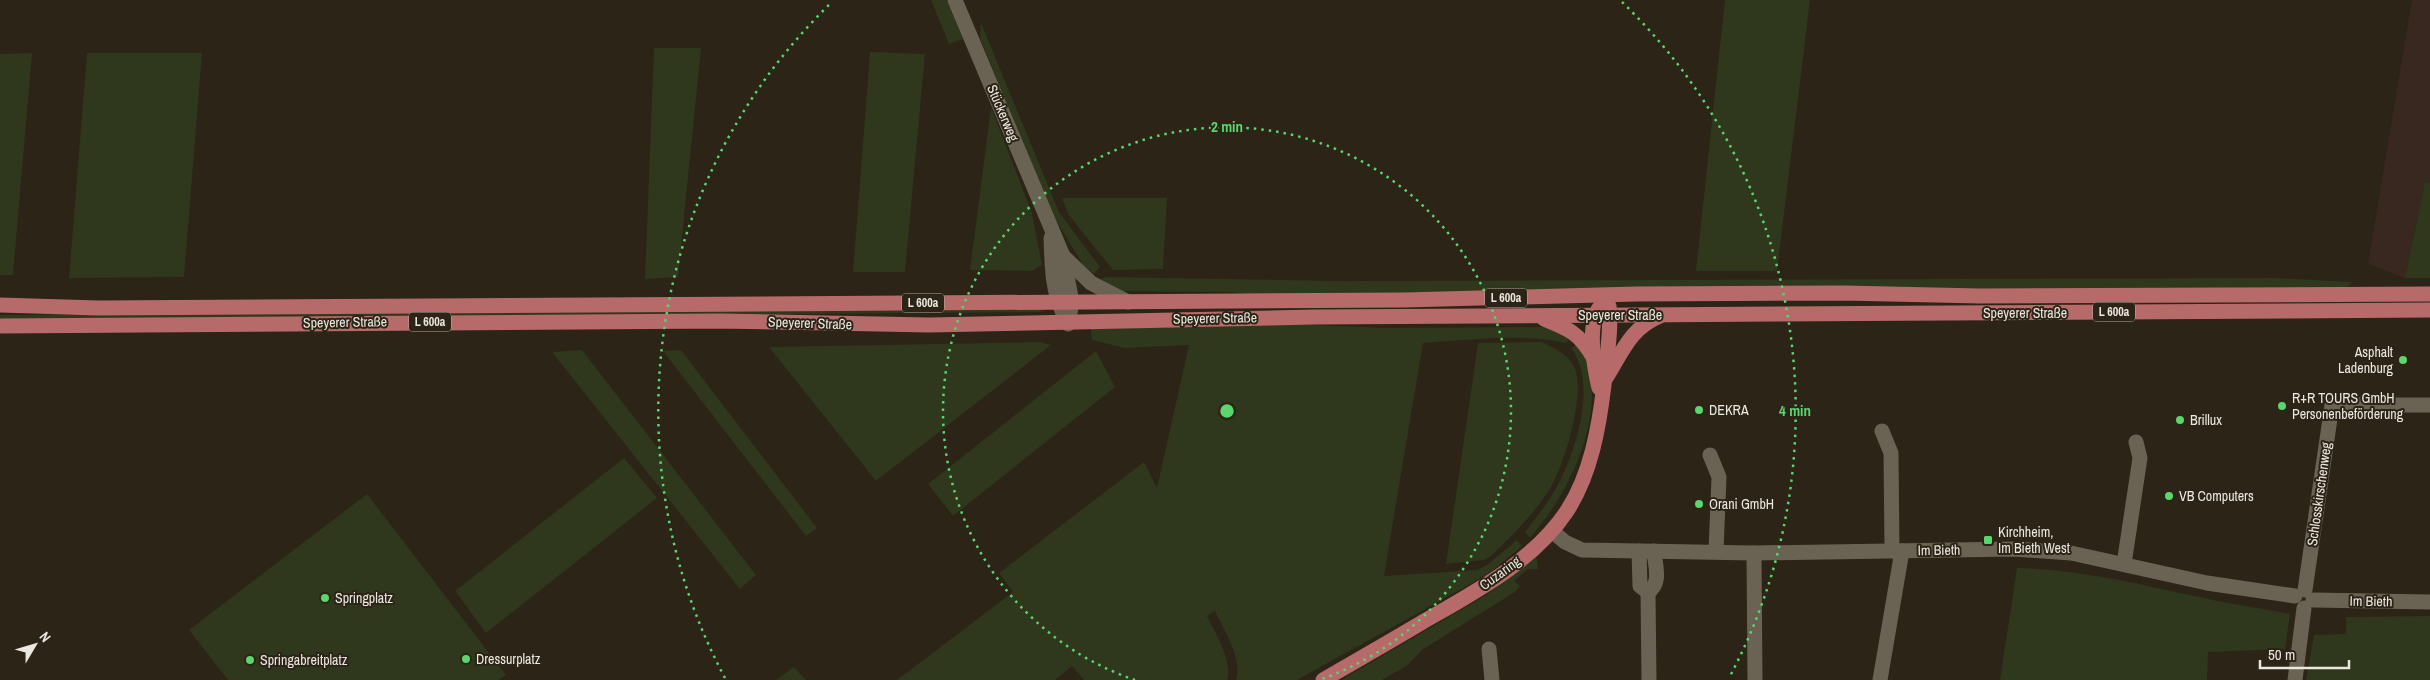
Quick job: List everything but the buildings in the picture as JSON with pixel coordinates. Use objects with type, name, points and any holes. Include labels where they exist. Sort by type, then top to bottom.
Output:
[{"type":"main road","name":"Speyerer Straße","points":[[0,305],[108,308],[1128,302],[1496,299],[1608,294],[1844,293],[2000,296],[2430,294]]},
{"type":"main road","name":"Cuzaring","points":[[1323,680],[1495,578],[1528,553],[1552,531],[1567,510],[1582,481],[1594,443],[1604,381],[1610,315],[1608,294]]},
{"type":"main road","name":"Cuzaring","points":[[1602,402],[1592,357],[1594,316],[1608,294]]},
{"type":"main road","name":"Speyerer Straße","points":[[0,326],[719,321],[877,325],[1068,324],[1260,318],[2430,310]]},
{"type":"main road","points":[[1604,381],[1633,333],[1647,322],[1663,315]]},
{"type":"main road","points":[[1536,316],[1573,331],[1583,341],[1592,357]]},
{"type":"street","name":"Stückerweg","points":[[956,0],[1063,256],[1068,324]]},
{"type":"street","name":"Stückerweg","points":[[1050,227],[1052,274],[1065,302]]},
{"type":"street","points":[[1063,256],[1091,283],[1128,302]]},
{"type":"street","name":"Schlosskirschenweg","points":[[2295,680],[2304,598],[2332,405],[2430,405]]},
{"type":"street","name":"Im Bieth","points":[[1880,680],[1897,551],[1891,454],[1882,431]]},
{"type":"street","points":[[2124,564],[2140,458],[2136,442]]},
{"type":"street","points":[[1710,455],[1719,477],[1716,551]]},
{"type":"street","name":"Im Bieth","points":[[1552,531],[1565,542],[1582,550],[1754,553],[2015,549],[2071,552],[2207,583],[2304,598],[2430,602]]},
{"type":"street","points":[[1647,551],[1638,579],[1640,586],[1648,592],[1649,680]]},
{"type":"street","points":[[1754,553],[1755,680]]},
{"type":"street","points":[[1489,649],[1492,680]]},
{"type":"shaded area","points":[[2412,0],[2430,0],[2430,183],[2425,182],[2405,278],[2368,264]]},
{"type":"green space","points":[[931,0],[947,0],[963,39],[949,44]]},
{"type":"green space","points":[[1725,0],[1810,0],[1777,271],[1696,271]]},
{"type":"green space","points":[[981,23],[1059,212],[1100,267],[1094,274],[1083,265],[1053,215],[980,38]]},
{"type":"green space","points":[[654,48],[701,48],[678,277],[645,279]]},
{"type":"green space","points":[[870,52],[925,54],[905,272],[853,272]]},
{"type":"green space","points":[[32,53],[13,275],[0,275],[0,54]]},
{"type":"green space","points":[[87,53],[202,53],[184,277],[69,278]]},
{"type":"green space","points":[[991,107],[1032,213],[1042,265],[1032,271],[970,270]]},
{"type":"green space","points":[[2425,182],[2430,183],[2430,278],[2405,278]]},
{"type":"green space","points":[[1062,198],[1167,198],[1163,269],[1113,270],[1068,214]]},
{"type":"green space","points":[[1106,277],[1339,281],[2275,278],[2352,282],[2347,287],[1264,295],[1230,292],[1121,291],[1100,279]]},
{"type":"green space","points":[[1043,308],[1044,311],[1039,312],[0,320],[0,315]]},
{"type":"green space","points":[[1294,324],[1386,328],[1545,327],[1573,336],[1566,343],[1531,338],[1513,338],[1423,343],[1384,576],[1477,570],[1487,565],[1517,540],[1522,546],[1492,571],[1297,680],[1236,680],[1237,663],[1235,654],[1215,611],[1207,616],[1228,664],[1227,680],[1084,680],[1072,666],[1055,680],[897,680],[1013,592],[999,573],[1144,462],[1157,488],[1189,345],[1125,348],[1092,340],[1091,329]]},
{"type":"green space","points":[[1040,342],[1051,345],[876,481],[769,347]]},
{"type":"green space","points":[[1542,342],[1557,350],[1571,361],[1576,372],[1578,384],[1575,415],[1561,466],[1543,499],[1515,532],[1491,556],[1484,560],[1446,564],[1478,343]]},
{"type":"green space","points":[[1579,343],[1588,360],[1592,387],[1587,434],[1570,479],[1545,520],[1530,538],[1525,532],[1549,500],[1560,480],[1575,442],[1583,401],[1583,382],[1579,363],[1571,348]]},
{"type":"green space","points":[[582,350],[756,575],[740,589],[552,352]]},
{"type":"green space","points":[[681,350],[817,528],[806,536],[663,351]]},
{"type":"green space","points":[[1096,351],[1115,387],[953,516],[928,484]]},
{"type":"green space","points":[[624,458],[657,498],[486,633],[455,591]]},
{"type":"green space","points":[[367,494],[506,675],[499,680],[228,680],[189,630]]},
{"type":"green space","points":[[1535,556],[1538,569],[1528,569],[1514,581],[1520,586],[1515,592],[1422,650],[1408,665],[1382,680],[1341,680],[1486,595]]},
{"type":"green space","points":[[2017,568],[2086,574],[2290,614],[2285,649],[2208,652],[2207,680],[2000,680]]},
{"type":"green space","points":[[2430,616],[2430,680],[2306,680],[2314,635],[2346,634],[2346,617]]},
{"type":"green space","points":[[794,667],[806,680],[776,680]]},
{"type":"place","name":"Asphalt Ladenburg","points":[[2403,360]]},
{"type":"place","name":"R+R TOURS GmbH Personenbeförderung","points":[[2282,406]]},
{"type":"place","name":"DEKRA","points":[[1699,410]]},
{"type":"place","name":"Brillux","points":[[2180,420]]},
{"type":"place","name":"VB Computers","points":[[2169,496]]},
{"type":"place","name":"Orani GmbH","points":[[1699,504]]},
{"type":"place","name":"Kirchheim, Im Bieth West","points":[[1988,540]]},
{"type":"place","name":"Springplatz","points":[[325,598]]},
{"type":"place","name":"Dressurplatz","points":[[466,659]]},
{"type":"place","name":"Springabreitplatz","points":[[250,660]]}]
